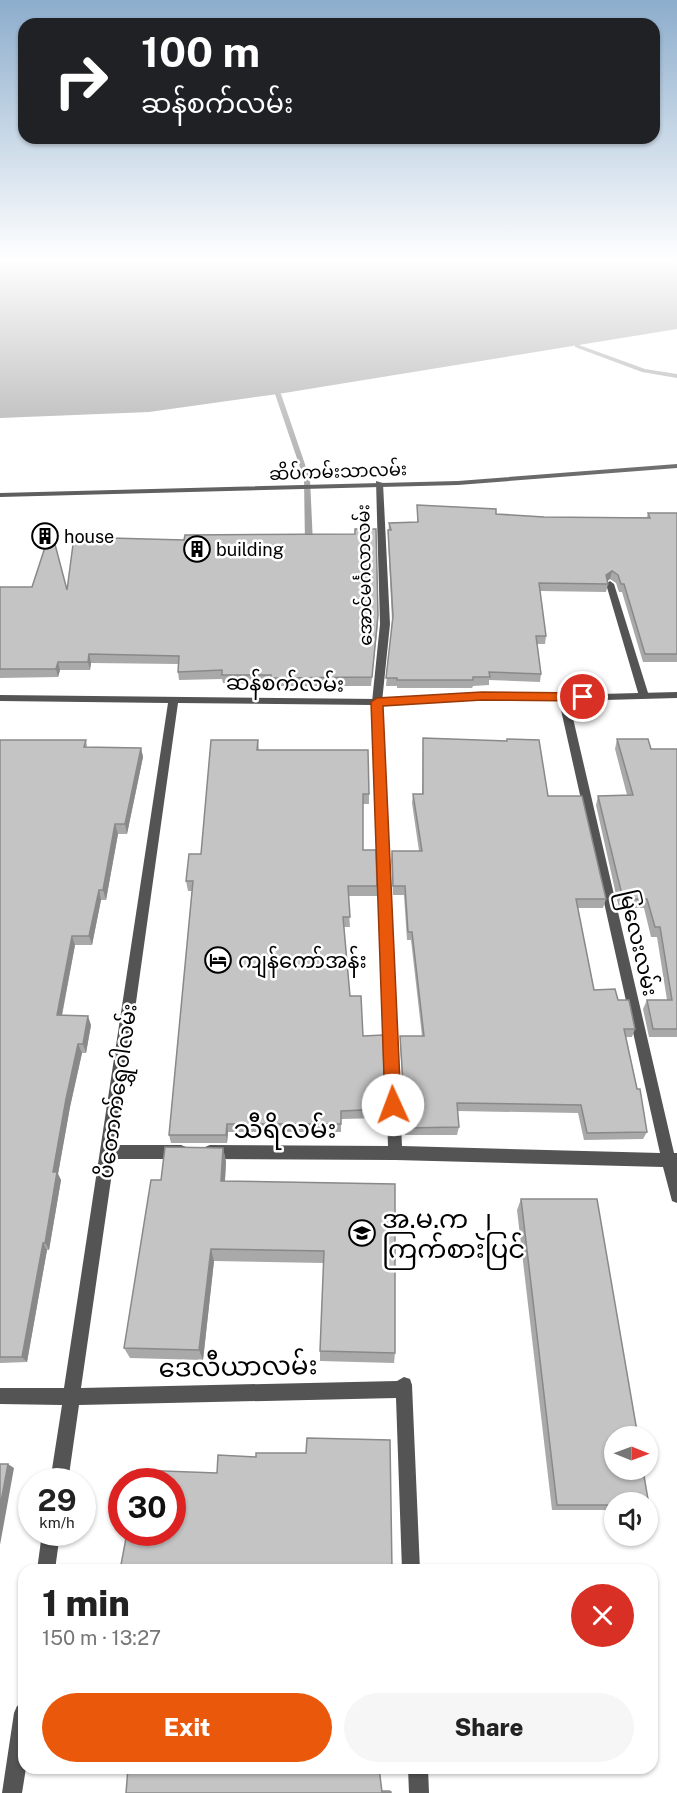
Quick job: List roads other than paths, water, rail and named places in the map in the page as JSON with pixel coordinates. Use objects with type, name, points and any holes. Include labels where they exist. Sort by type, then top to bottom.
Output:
[{"type":"street","name":"ဆိပ်ကမ်းသာလမ်း","points":[[0,495],[379,483],[458,483],[677,466]]},
{"type":"street","name":"အောင်မင်္ဂလာလမ်း","points":[[377,702],[385,624],[379,483]]},
{"type":"street","points":[[610,584],[644,696]]},
{"type":"street","name":"ဆန်စက်လမ်း","points":[[0,698],[377,702],[482,696],[562,698],[677,695]]},
{"type":"street","name":"မြလေးလမ်း","points":[[562,698],[673,1160],[677,1196]]},
{"type":"street","name":"ပိတောက်ရွှေဝါလမ်း","points":[[61,1468],[174,699]]},
{"type":"street","points":[[377,702],[395,1152]]},
{"type":"street","name":"သီရိလမ်း","points":[[109,1152],[395,1152],[673,1160]]},
{"type":"street","name":"ဒေလီယာလမ်း","points":[[0,1396],[72,1397],[404,1387],[411,1564]]},
{"type":"street","points":[[47,1564],[49,1546]]},
{"type":"street","points":[[12,1793],[18,1753]]},
{"type":"street","points":[[418,1774],[419,1793]]},
{"type":"waterway","points":[[577,346],[644,371],[677,376]]},
{"type":"waterway","points":[[278,394],[307,479],[309,544]]},
{"type":"place","name":"house","points":[[45,536]]},
{"type":"place","name":"building","points":[[197,549]]},
{"type":"place","name":"ကျန်ကော်အန်း","points":[[218,960]]},
{"type":"place","name":"အ.မ.က ၂ ကြက်စားပြင်","points":[[362,1233]]}]
